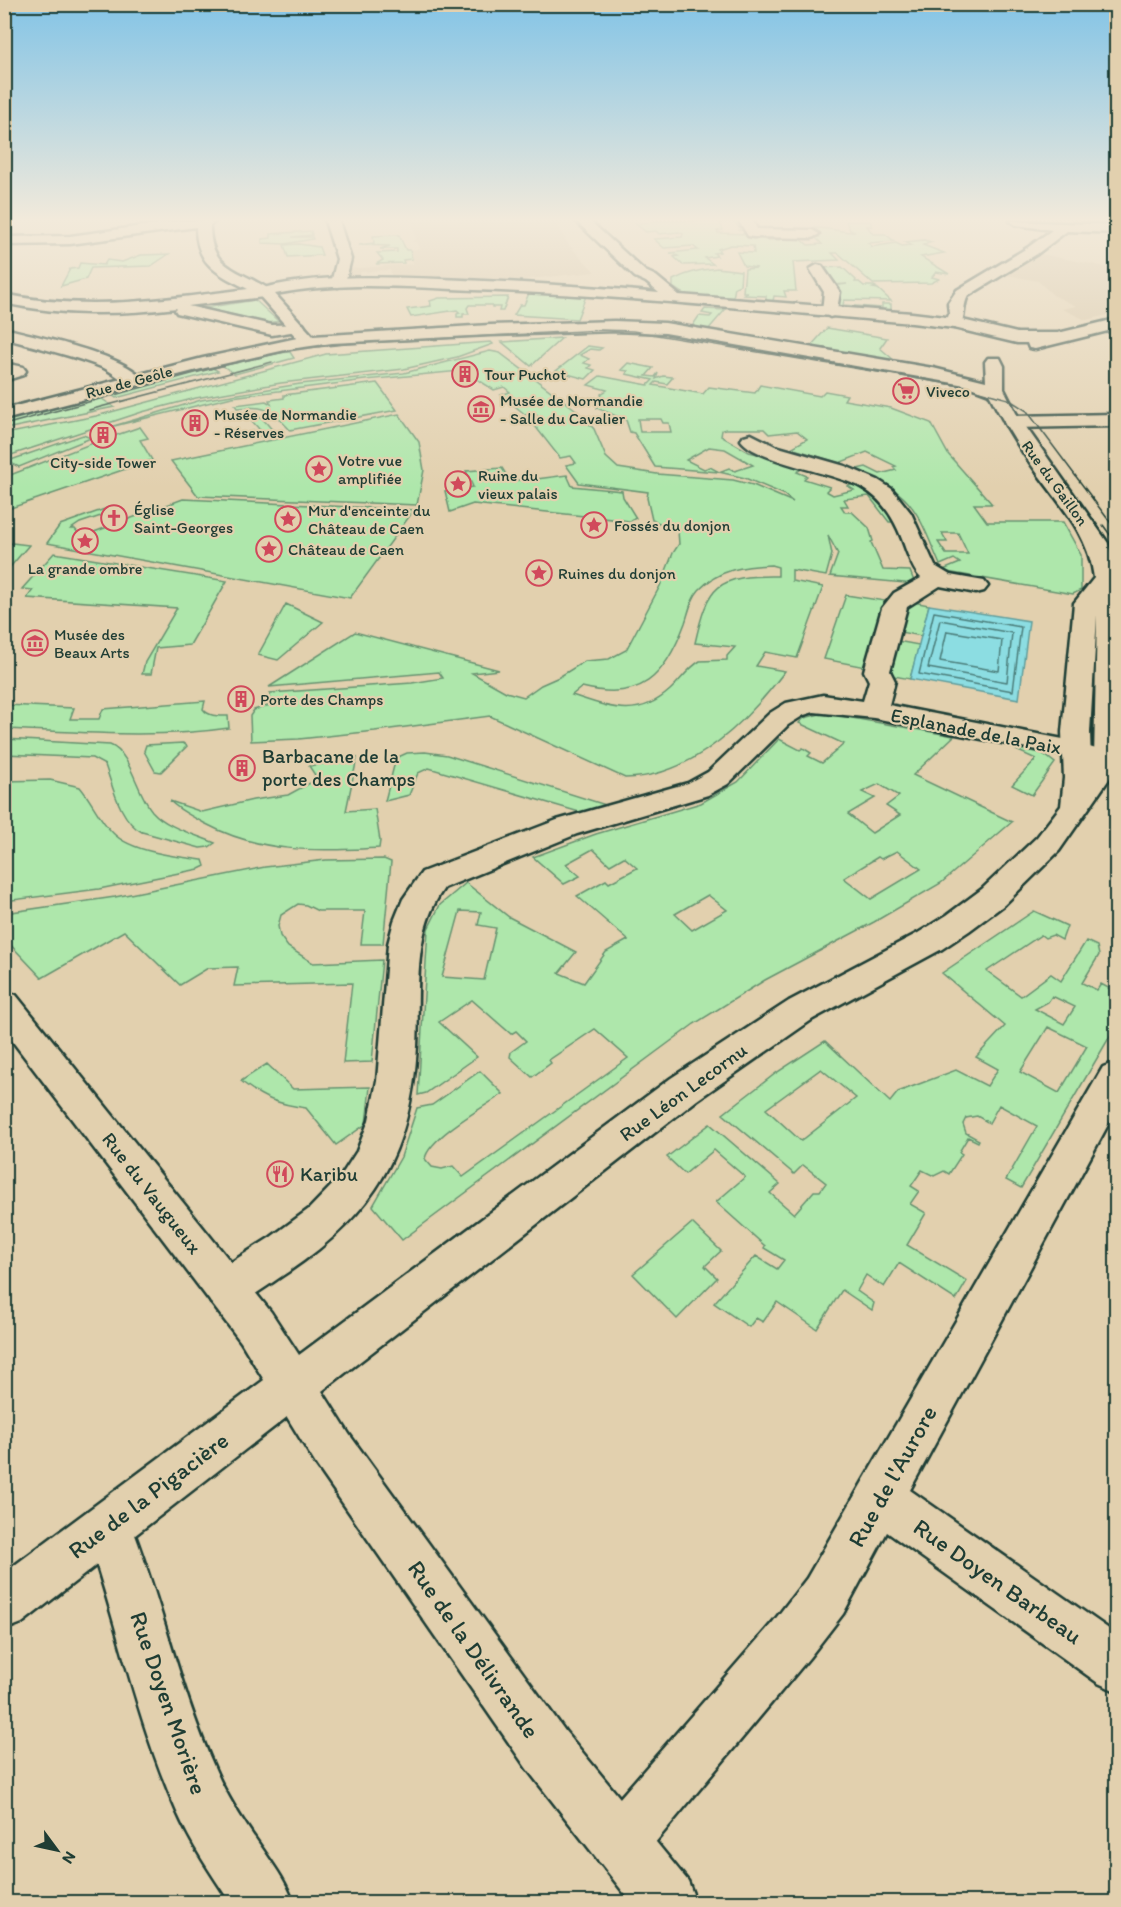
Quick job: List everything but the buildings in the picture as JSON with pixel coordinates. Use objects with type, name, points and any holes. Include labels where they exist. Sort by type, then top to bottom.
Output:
[{"type":"main road","points":[[9,333],[58,310]]},
{"type":"main road","points":[[183,310],[326,339],[614,326],[665,328],[933,373],[970,381],[996,391]]},
{"type":"main road","points":[[279,310],[301,335]]},
{"type":"main road","points":[[665,328],[659,321],[668,310]]},
{"type":"main road","points":[[665,328],[674,323],[684,310]]},
{"type":"main road","points":[[806,310],[954,323],[990,333],[1029,339],[1056,338]]},
{"type":"main road","points":[[954,323],[956,310]]},
{"type":"main road","points":[[933,373],[956,373],[1056,338],[1116,324]]},
{"type":"main road","points":[[9,333],[109,364],[127,372],[135,380]]},
{"type":"main road","points":[[990,333],[999,344],[997,358]]},
{"type":"main road","name":"Rue de Geôle","points":[[4,415],[235,355],[301,335]]},
{"type":"main road","name":"Rue du Gaillon","points":[[997,358],[996,391],[1013,422],[1097,543],[1111,578]]},
{"type":"main road","points":[[4,368],[17,371],[4,376]]},
{"type":"main road","points":[[1013,422],[1116,420]]},
{"type":"main road","points":[[751,440],[771,451],[840,471],[866,482],[883,493],[902,515],[925,568],[937,578],[976,586]]},
{"type":"main road","points":[[874,710],[882,681],[877,670],[894,608],[897,602],[906,595],[927,586],[937,578]]},
{"type":"main road","points":[[1111,578],[1106,738],[1112,764]]},
{"type":"main road","name":"Esplanade de la Paix","points":[[1078,751],[1076,732],[1086,603],[1111,578]]},
{"type":"main road","name":"Esplanade de la Paix","points":[[226,1289],[324,1223],[339,1208],[368,1170],[388,1117],[397,1068],[405,938],[412,910],[419,894],[433,880],[567,827],[698,789],[718,778],[779,719],[795,709],[823,703],[874,710],[1078,751],[1112,764]]},
{"type":"main road","points":[[1075,807],[1078,751]]},
{"type":"main road","name":"Rue Léon Lecornu","points":[[293,1386],[684,1089],[744,1047],[801,1010],[958,923],[993,897],[1048,844],[1075,807],[1112,764]]},
{"type":"main road","name":"Rue du Vaugueux","points":[[4,1004],[256,1327],[293,1386]]},
{"type":"main road","name":"Rue de l'Aurore","points":[[619,1842],[791,1640],[825,1596],[1116,1077]]},
{"type":"main road","name":"Rue de la Pigacière","points":[[4,1605],[293,1386]]},
{"type":"main road","name":"Rue de la Délivrande","points":[[293,1386],[333,1450],[539,1741],[667,1902]]},
{"type":"main road","name":"Rue Doyen Barbeau","points":[[879,1497],[1116,1665]]},
{"type":"main road","name":"Rue Doyen Morière","points":[[108,1526],[126,1572],[190,1778],[214,1826],[264,1902]]},
{"type":"shaded area","points":[[1064,310],[1116,310],[1116,313],[1086,320]]},
{"type":"green space","points":[[213,310],[266,310],[278,321],[268,323]]},
{"type":"green space","points":[[407,310],[468,310],[469,314],[457,317],[460,313],[457,310],[411,317]]},
{"type":"green space","points":[[517,310],[581,310],[577,319],[514,315]]},
{"type":"green space","points":[[704,310],[725,310],[707,331],[691,328],[699,316],[710,317],[712,315],[702,313]]},
{"type":"green space","points":[[862,310],[891,310],[891,312]]},
{"type":"green space","points":[[827,328],[887,338],[880,348],[895,361],[810,347]]},
{"type":"green space","points":[[562,338],[531,366],[502,342]]},
{"type":"green space","points":[[338,339],[337,345],[311,346],[265,354],[290,352],[294,358],[235,374],[217,362]]},
{"type":"green space","points":[[491,342],[493,344],[457,357],[404,369],[281,383],[196,398],[142,412],[5,457],[5,434],[96,416],[326,354]]},
{"type":"green space","points":[[588,346],[602,348],[590,349],[580,355],[589,359],[584,363],[591,365],[588,368],[595,370],[586,379],[556,371]]},
{"type":"green space","points":[[490,351],[500,353],[575,409],[594,429],[606,457],[618,468],[657,474],[733,480],[753,485],[793,502],[783,494],[745,478],[719,472],[655,467],[634,433],[630,432],[626,420],[597,408],[602,398],[601,394],[607,390],[588,385],[600,376],[648,385],[653,380],[626,374],[628,371],[621,370],[628,363],[653,368],[646,376],[655,377],[658,373],[656,379],[663,376],[673,377],[667,384],[656,382],[653,385],[703,394],[709,387],[755,393],[760,385],[820,396],[825,391],[847,395],[844,400],[891,408],[931,423],[948,454],[992,504],[974,504],[987,522],[1063,522],[1081,555],[1081,590],[1073,594],[947,572],[943,570],[960,563],[954,559],[940,565],[925,530],[911,506],[891,488],[857,469],[866,467],[880,474],[896,470],[893,467],[896,466],[867,452],[839,463],[791,448],[807,439],[797,431],[769,434],[764,429],[726,429],[722,430],[721,436],[749,452],[800,464],[826,473],[824,475],[803,468],[797,472],[807,476],[804,479],[830,487],[826,491],[833,495],[854,490],[848,486],[851,485],[849,483],[875,498],[892,522],[889,522],[869,496],[844,499],[848,506],[841,506],[845,512],[852,512],[869,528],[873,541],[871,542],[883,570],[910,571],[915,584],[830,576],[838,554],[828,535],[832,554],[826,576],[792,570],[792,581],[823,587],[797,658],[765,652],[756,666],[785,671],[735,727],[695,757],[673,768],[650,775],[625,778],[490,716],[299,739],[251,741],[250,716],[254,710],[270,705],[270,693],[412,683],[443,678],[439,672],[269,687],[355,632],[499,670],[472,673],[506,692],[524,697],[585,661],[609,659],[626,650],[679,544],[678,531],[652,520],[647,498],[648,492],[579,483],[566,465],[576,463],[571,456],[560,458],[531,421],[541,418],[535,413],[526,415],[501,395],[510,392],[504,387],[494,390],[472,376],[475,373],[471,370],[365,380],[232,397],[110,427],[201,400],[300,384],[404,373]],"holes":[[[638,419],[661,419],[663,423],[669,423],[671,432],[640,432]],[[709,447],[725,449],[753,465],[735,471],[729,468],[719,472],[710,467],[704,469],[686,460]],[[942,533],[958,533],[968,554],[946,554],[938,542],[947,542]],[[761,566],[778,567],[778,576],[757,576],[728,581],[718,587],[705,608],[695,643],[735,647],[727,656],[727,660],[700,661],[658,699],[634,708],[611,707],[572,695],[582,687],[620,691],[635,688],[648,681],[669,658],[692,601],[699,590],[723,573]]]},
{"type":"green space","points":[[211,367],[218,371],[116,398],[110,394]]},
{"type":"green space","points":[[377,383],[397,410],[290,430],[267,410],[255,407],[237,408],[235,405],[266,401],[271,404],[269,400],[284,398],[284,395]]},
{"type":"green space","points":[[99,397],[114,407],[5,429],[5,419]]},
{"type":"green space","points":[[245,413],[262,418],[275,433],[254,437],[249,432],[260,430]]},
{"type":"green space","points":[[399,414],[419,442],[424,470],[417,505],[198,496],[171,461]]},
{"type":"green space","points":[[140,427],[148,438],[140,440],[152,460],[5,510],[5,477],[98,441],[106,443],[102,440]]},
{"type":"green space","points":[[83,435],[91,438],[19,467],[13,464],[5,467],[5,462]]},
{"type":"green space","points":[[502,468],[510,481],[567,475],[572,486],[622,491],[623,497],[636,518],[630,521],[473,504],[450,512],[445,491],[473,487],[466,471]]},
{"type":"green space","points":[[183,499],[414,510],[350,598],[47,543],[60,525],[113,506],[115,507],[104,511],[107,514],[80,523],[71,529],[75,529],[80,535],[94,532]]},
{"type":"green space","points":[[12,543],[29,545],[5,573],[5,546]]},
{"type":"green space","points":[[54,553],[227,581],[190,645],[156,648],[151,674],[142,674],[145,662],[177,608],[27,598],[33,590],[22,589]]},
{"type":"green space","points":[[846,595],[885,601],[865,667],[824,659]]},
{"type":"green space","points":[[908,601],[929,605],[921,636],[900,632]]},
{"type":"green space","points":[[286,604],[323,622],[278,660],[258,655]]},
{"type":"green space","points":[[897,641],[919,645],[910,679],[888,675]]},
{"type":"green space","points":[[205,701],[203,709],[208,713],[214,716],[228,716],[229,728],[145,734],[5,729],[5,705],[74,708],[70,719],[99,719],[103,709]]},
{"type":"green space","points":[[824,713],[954,736],[913,775],[1012,822],[941,883],[874,922],[765,980],[694,1024],[402,1240],[373,1206],[401,1157],[417,1108],[432,1105],[480,1071],[503,1094],[446,1132],[428,1151],[425,1159],[432,1167],[442,1169],[453,1166],[463,1177],[628,1058],[595,1029],[549,1060],[551,1063],[532,1077],[510,1057],[511,1052],[526,1041],[516,1031],[511,1034],[472,1000],[439,1022],[477,1057],[426,1093],[418,1095],[428,929],[440,905],[466,883],[509,917],[576,952],[559,973],[584,983],[606,952],[628,940],[577,896],[606,880],[609,883],[637,868],[624,857],[610,865],[593,849],[566,864],[580,876],[564,884],[533,857],[596,834],[701,803],[738,782],[779,739],[800,750],[803,748],[811,753],[808,756],[822,763],[844,744],[799,723],[804,718]],"holes":[[[879,784],[899,796],[886,806],[900,815],[872,833],[848,814],[875,798],[862,792]],[[897,851],[921,869],[871,899],[844,878],[878,857],[881,859]],[[708,895],[727,910],[692,930],[675,914]],[[460,911],[481,912],[478,925],[496,928],[484,980],[442,977]]]},
{"type":"green space","points":[[5,739],[110,745],[123,756],[146,803],[158,817],[173,826],[215,843],[209,847],[200,848],[142,832],[134,827],[123,812],[105,765],[92,758],[5,754]]},
{"type":"green space","points":[[183,743],[187,746],[161,772],[155,771],[144,751],[146,745]]},
{"type":"green space","points":[[1016,750],[1042,753],[1055,763],[1032,795],[1012,785],[1036,759]]},
{"type":"green space","points":[[425,752],[447,755],[609,806],[586,814],[429,768],[418,773],[409,795],[385,801],[396,758],[407,753]]},
{"type":"green space","points":[[357,758],[346,811],[375,809],[379,848],[311,850],[268,845],[226,833],[186,813],[170,801],[202,812],[253,800],[288,795],[312,782],[315,775],[309,766]]},
{"type":"green space","points":[[50,780],[80,787],[113,833],[131,845],[155,852],[203,860],[205,866],[99,889],[5,901],[5,781]]},
{"type":"green space","points":[[384,859],[391,862],[383,944],[361,944],[365,911],[318,911],[298,904],[281,915],[278,926],[280,936],[288,947],[313,963],[382,960],[372,1062],[343,1063],[352,983],[234,986],[238,967],[208,968],[180,985],[124,931],[42,978],[5,939],[5,913],[115,897],[265,867],[326,860]]},
{"type":"green space","points":[[1034,911],[1067,926],[1062,940],[1053,935],[1045,938],[1041,935],[987,971],[1021,996],[1051,974],[1061,981],[1086,941],[1097,946],[1099,955],[1082,983],[1097,990],[1101,984],[1116,992],[1116,1026],[1021,1188],[1006,1180],[1037,1126],[999,1105],[989,1123],[977,1116],[966,1118],[963,1124],[966,1133],[979,1140],[978,1142],[968,1137],[959,1152],[962,1154],[949,1174],[944,1171],[934,1176],[922,1170],[911,1186],[919,1191],[910,1204],[926,1213],[907,1245],[967,1281],[956,1300],[899,1263],[884,1287],[866,1275],[857,1291],[874,1303],[872,1310],[842,1290],[817,1329],[777,1302],[763,1322],[756,1318],[749,1327],[714,1303],[756,1256],[777,1269],[784,1260],[764,1248],[765,1246],[716,1202],[745,1177],[714,1150],[685,1174],[667,1157],[710,1124],[780,1184],[770,1193],[794,1214],[814,1191],[820,1191],[826,1183],[803,1165],[794,1174],[723,1114],[776,1073],[825,1041],[890,1102],[898,1092],[956,1070],[987,1086],[998,1069],[976,1057],[1005,1026],[942,973]],"holes":[[[1052,996],[1075,1007],[1064,1024],[1035,1009],[1048,1002]],[[1048,1027],[1087,1046],[1059,1093],[1020,1072]],[[821,1069],[856,1098],[801,1141],[766,1109]]]},
{"type":"green space","points":[[267,1064],[293,1089],[370,1087],[366,1124],[336,1145],[306,1108],[271,1100],[241,1081]]},
{"type":"green space","points":[[692,1223],[721,1251],[705,1266],[717,1278],[677,1319],[633,1274]]},
{"type":"water","points":[[929,605],[1029,621],[1019,699],[910,679]]},
{"type":"tram line","points":[[4,425],[221,366],[297,349],[346,344],[601,330],[633,331],[961,386],[1008,399],[1027,411],[1116,530]]},
{"type":"tram line","points":[[89,410],[272,362]]},
{"type":"tram line","points":[[1103,525],[1116,543]]},
{"type":"place","name":"Tour Puchot","points":[[465,374]]},
{"type":"place","name":"Viveco","points":[[906,391]]},
{"type":"place","name":"Musée de Normandie - Salle du Cavalier","points":[[481,409]]},
{"type":"place","name":"Musée de Normandie - Réserves","points":[[195,423]]},
{"type":"place","name":"City-side Tower","points":[[103,435]]},
{"type":"place","name":"Votre vue amplifiée","points":[[319,469]]},
{"type":"place","name":"Ruine du vieux palais","points":[[458,484]]},
{"type":"place","name":"Église Saint-Georges","points":[[114,518]]},
{"type":"place","name":"Mur d'enceinte du Château de Caen","points":[[288,519]]},
{"type":"place","name":"Fossés du donjon","points":[[594,525]]},
{"type":"place","name":"La grande ombre","points":[[85,541]]},
{"type":"place","name":"Château de Caen","points":[[269,549]]},
{"type":"place","name":"Ruines du donjon","points":[[539,573]]},
{"type":"place","name":"Musée des Beaux Arts","points":[[35,643]]},
{"type":"place","name":"Porte des Champs","points":[[241,699]]},
{"type":"place","name":"Barbacane de la porte des Champs","points":[[242,768]]},
{"type":"place","name":"Karibu","points":[[280,1174]]}]
